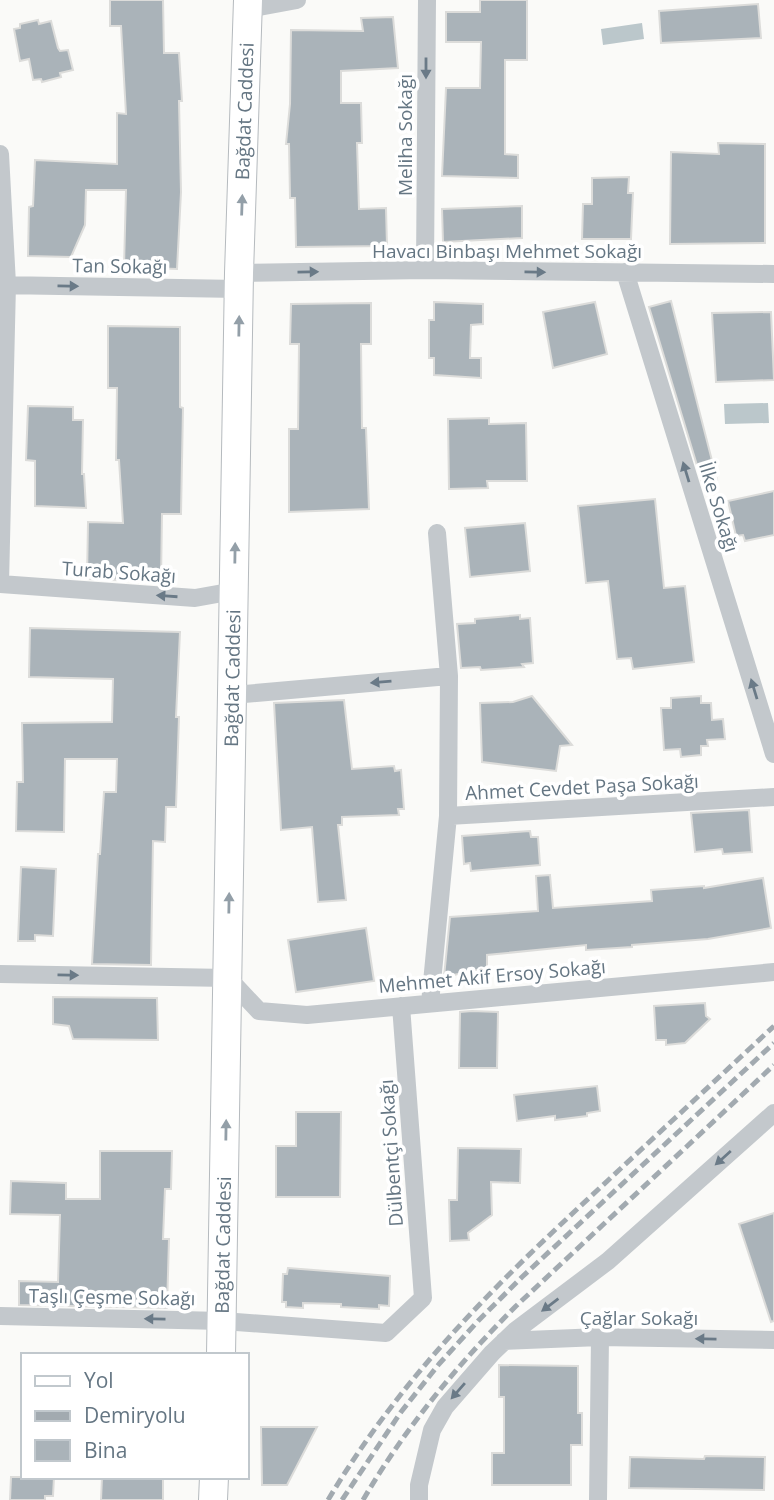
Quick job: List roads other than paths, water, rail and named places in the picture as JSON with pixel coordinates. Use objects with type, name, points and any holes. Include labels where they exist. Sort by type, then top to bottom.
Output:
[{"type":"main road","name":"Bağdat Caddesi","points":[[221,1353],[239,281],[248,5]]},
{"type":"main road","points":[[213,1500],[214,1479]]},
{"type":"street","points":[[248,5],[297,0]]},
{"type":"street","name":"Meliha Sokağı","points":[[425,271],[427,0]]},
{"type":"street","points":[[0,155],[4,285],[0,584]]},
{"type":"street","name":"Havacı Binbaşı Mehmet Sokağı","points":[[239,281],[425,271],[774,274]]},
{"type":"street","name":"İlke Sokağı","points":[[625,272],[774,754]]},
{"type":"street","name":"Tan Sokağı","points":[[4,285],[239,281]]},
{"type":"street","name":"Ahmet Cevdet Paşa Sokağı","points":[[437,533],[449,676],[448,816],[774,797]]},
{"type":"street","name":"Turab Sokağı","points":[[0,584],[195,598],[234,591]]},
{"type":"street","points":[[233,695],[449,676]]},
{"type":"street","points":[[430,1003],[448,816]]},
{"type":"street","name":"Mehmet Akif Ersoy Sokağı","points":[[228,978],[259,1011],[307,1015],[774,972]]},
{"type":"street","points":[[0,974],[228,978]]},
{"type":"street","name":"Dülbentçi Sokağı","points":[[401,1006],[424,1298]]},
{"type":"street","points":[[419,1500],[419,1485],[432,1430],[445,1407],[504,1341],[608,1261],[774,1113]]},
{"type":"street","name":"Taşlı Çeşme Sokağı","points":[[0,1316],[223,1321],[386,1333],[424,1298]]},
{"type":"street","points":[[598,1500],[600,1338]]},
{"type":"street","name":"Çağlar Sokağı","points":[[504,1341],[600,1338],[774,1340]]},
{"type":"railway","points":[[328,1500],[388,1411],[453,1332],[563,1222],[774,1026]]},
{"type":"railway","points":[[342,1500],[401,1412],[478,1321],[774,1043]]},
{"type":"railway","points":[[363,1500],[415,1422],[494,1328],[774,1065]]}]
